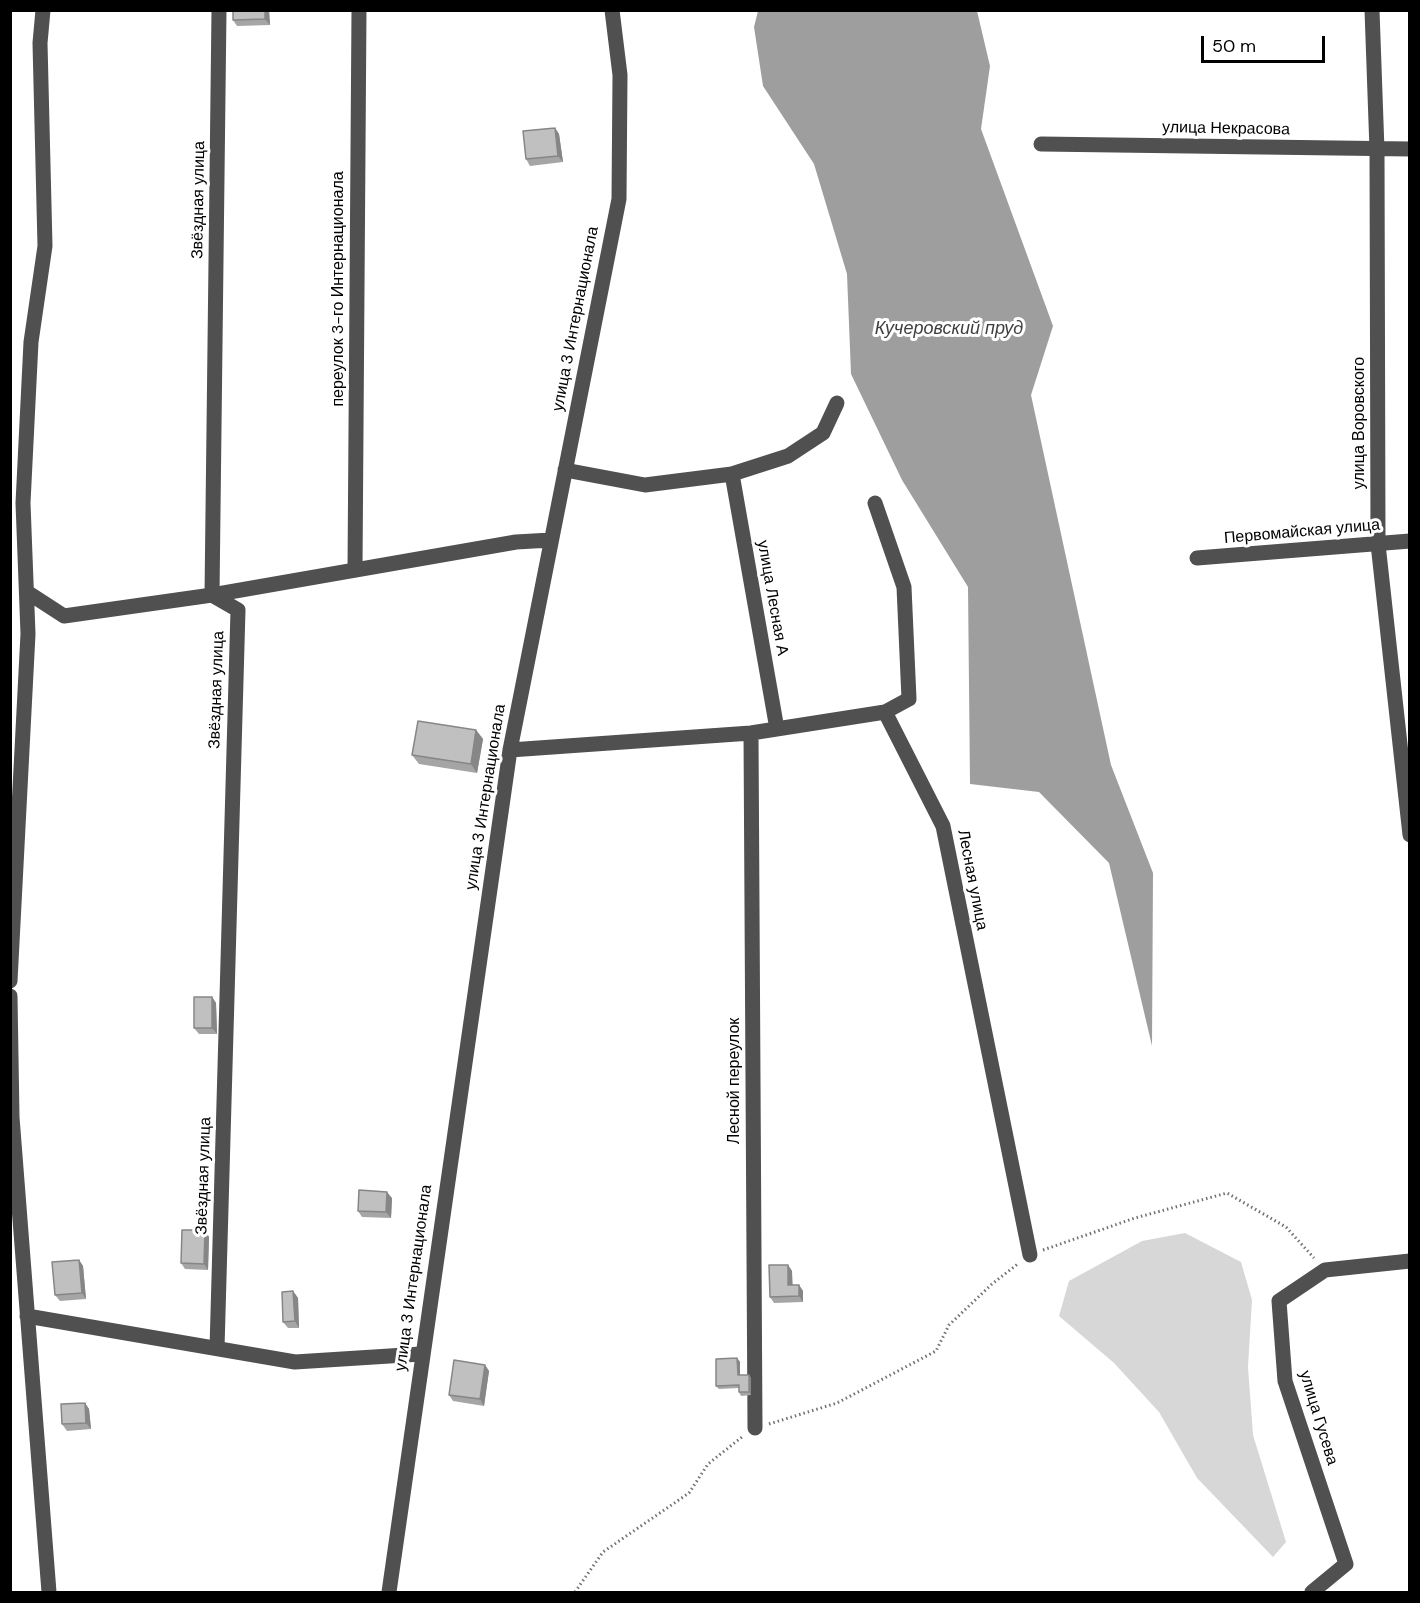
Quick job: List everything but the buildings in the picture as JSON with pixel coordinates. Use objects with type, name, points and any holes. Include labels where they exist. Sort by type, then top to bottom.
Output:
[{"type":"street","points":[[10,981],[28,645],[27,592],[17,534],[23,503],[31,342],[45,246],[40,43],[43,10]]},
{"type":"street","name":"Звёздная улица","points":[[217,1348],[238,610],[212,595],[219,10]]},
{"type":"street","name":"переулок 3-го Интернационала","points":[[354,568],[359,10]]},
{"type":"street","name":"улица 3 Интернационала","points":[[388,1593],[510,750],[619,199],[620,75],[612,10]]},
{"type":"street","name":"улица Воровского","points":[[1372,10],[1377,150],[1378,544],[1410,835]]},
{"type":"street","name":"улица Некрасова","points":[[1041,144],[1410,149]]},
{"type":"street","points":[[565,470],[645,484],[732,474],[788,456],[823,433],[837,403]]},
{"type":"street","name":"улица Лесная А","points":[[732,474],[777,729]]},
{"type":"street","points":[[510,750],[751,733],[885,712],[909,699],[904,587],[875,503]]},
{"type":"street","points":[[27,592],[64,616],[212,595],[354,568],[516,542],[551,540]]},
{"type":"street","name":"Первомайская улица","points":[[1197,558],[1410,541]]},
{"type":"street","name":"Лесная улица","points":[[885,712],[943,826],[1030,1255]]},
{"type":"street","name":"Лесной переулок","points":[[751,733],[755,1428]]},
{"type":"street","points":[[10,996],[12,1117],[49,1593]]},
{"type":"street","name":"улица Гусева","points":[[1311,1593],[1346,1564],[1285,1381],[1279,1301],[1325,1270],[1410,1261]]},
{"type":"street","points":[[27,1316],[294,1362],[421,1354]]},
{"type":"path","points":[[575,1593],[603,1552],[689,1493],[708,1464],[755,1428],[837,1403],[936,1351],[949,1325],[992,1284],[1030,1255],[1135,1218],[1227,1193],[1286,1227],[1325,1270]]},
{"type":"shaded area","points":[[1185,1233],[1241,1262],[1252,1300],[1248,1367],[1253,1435],[1286,1542],[1273,1557],[1197,1478],[1159,1412],[1114,1363],[1059,1316],[1069,1281],[1142,1241]]},
{"type":"water","name":"Кучеровский пруд","points":[[758,11],[977,11],[990,66],[981,129],[1053,326],[1031,395],[1111,765],[1153,873],[1152,1046],[1109,863],[1039,792],[970,784],[968,587],[902,480],[851,374],[847,274],[814,164],[763,86],[754,27]]}]
